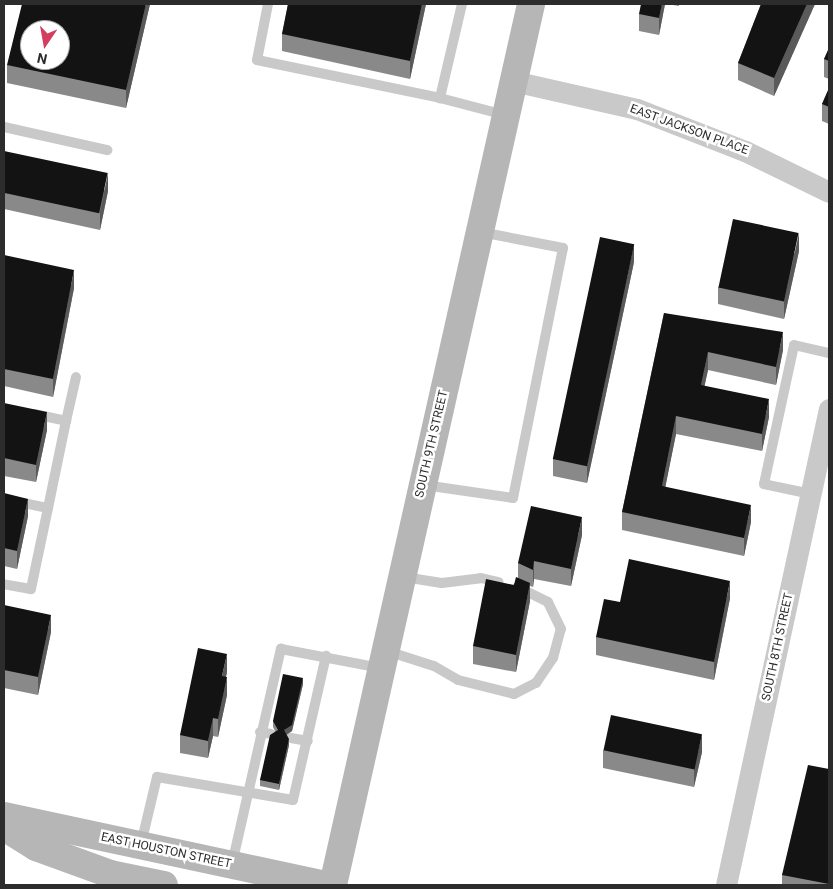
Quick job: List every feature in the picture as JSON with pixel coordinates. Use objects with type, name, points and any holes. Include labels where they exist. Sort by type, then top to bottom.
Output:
[{"type":"main road","name":"SOUTH 9TH STREET","points":[[333,885],[531,4]]},
{"type":"main road","name":"EAST HOUSTON STREET","points":[[4,816],[327,885]]},
{"type":"main road","points":[[4,827],[36,847],[110,874],[154,884]]},
{"type":"street","name":"EAST JACKSON PLACE","points":[[513,82],[637,109],[745,151],[829,192]]},
{"type":"street","name":"SOUTH 8TH STREET","points":[[726,885],[829,409]]},
{"type":"lane","points":[[268,4],[257,60],[440,98],[506,115]]},
{"type":"lane","points":[[440,98],[462,4]]},
{"type":"lane","points":[[4,127],[107,150]]},
{"type":"lane","points":[[423,485],[512,498],[563,248],[480,231]]},
{"type":"lane","points":[[811,494],[764,484],[794,345],[829,353]]},
{"type":"lane","points":[[4,584],[31,589],[76,377]]},
{"type":"lane","points":[[22,412],[66,421]]},
{"type":"lane","points":[[4,499],[48,508]]},
{"type":"lane","points":[[232,865],[260,732],[281,649],[326,656],[384,659],[434,666],[458,680],[514,694],[536,683],[553,658],[561,628],[548,602],[514,586],[481,578],[442,583],[402,577]]},
{"type":"lane","points":[[141,845],[152,783],[157,777],[292,800],[308,741],[326,656]]},
{"type":"lane","points":[[260,732],[271,734]]},
{"type":"lane","points":[[291,738],[308,741]]},
{"type":"building","points":[[22,4],[146,4],[126,90],[31,70],[70,70],[70,20],[20,20],[20,68],[7,65]]},
{"type":"building","points":[[288,4],[422,4],[410,61],[282,34]]},
{"type":"building","points":[[641,4],[662,4],[659,18],[639,14]]},
{"type":"building","points":[[761,4],[807,4],[774,78],[738,63]]},
{"type":"building","points":[[829,48],[829,61],[824,59]]},
{"type":"building","points":[[829,88],[829,107],[822,104]]},
{"type":"building","points":[[4,151],[108,173],[99,213],[4,193]]},
{"type":"building","points":[[733,219],[799,233],[784,301],[718,287]]},
{"type":"building","points":[[600,237],[634,244],[587,466],[553,459]]},
{"type":"building","points":[[4,255],[74,270],[53,379],[4,369]]},
{"type":"building","points":[[664,313],[783,332],[776,367],[708,352],[701,385],[769,399],[762,434],[676,416],[662,486],[751,505],[744,538],[622,512]]},
{"type":"building","points":[[4,403],[47,412],[36,465],[4,458]]},
{"type":"building","points":[[4,493],[28,499],[17,551],[4,548]]},
{"type":"building","points":[[531,506],[582,517],[571,569],[534,561],[533,570],[518,563]]},
{"type":"building","points":[[629,559],[730,581],[714,662],[596,637],[604,599],[620,602]]},
{"type":"building","points":[[516,577],[530,583],[516,655],[473,646],[486,579],[514,585]]},
{"type":"building","points":[[4,605],[51,615],[38,677],[4,670]]},
{"type":"building","points":[[198,648],[227,654],[222,676],[227,677],[218,719],[213,718],[208,741],[180,735]]},
{"type":"building","points":[[283,674],[303,678],[292,725],[284,730],[289,739],[279,784],[260,780],[270,735],[278,730],[273,721]]},
{"type":"building","points":[[611,715],[702,734],[694,770],[604,750]]},
{"type":"building","points":[[808,765],[829,769],[829,884],[782,875]]}]
